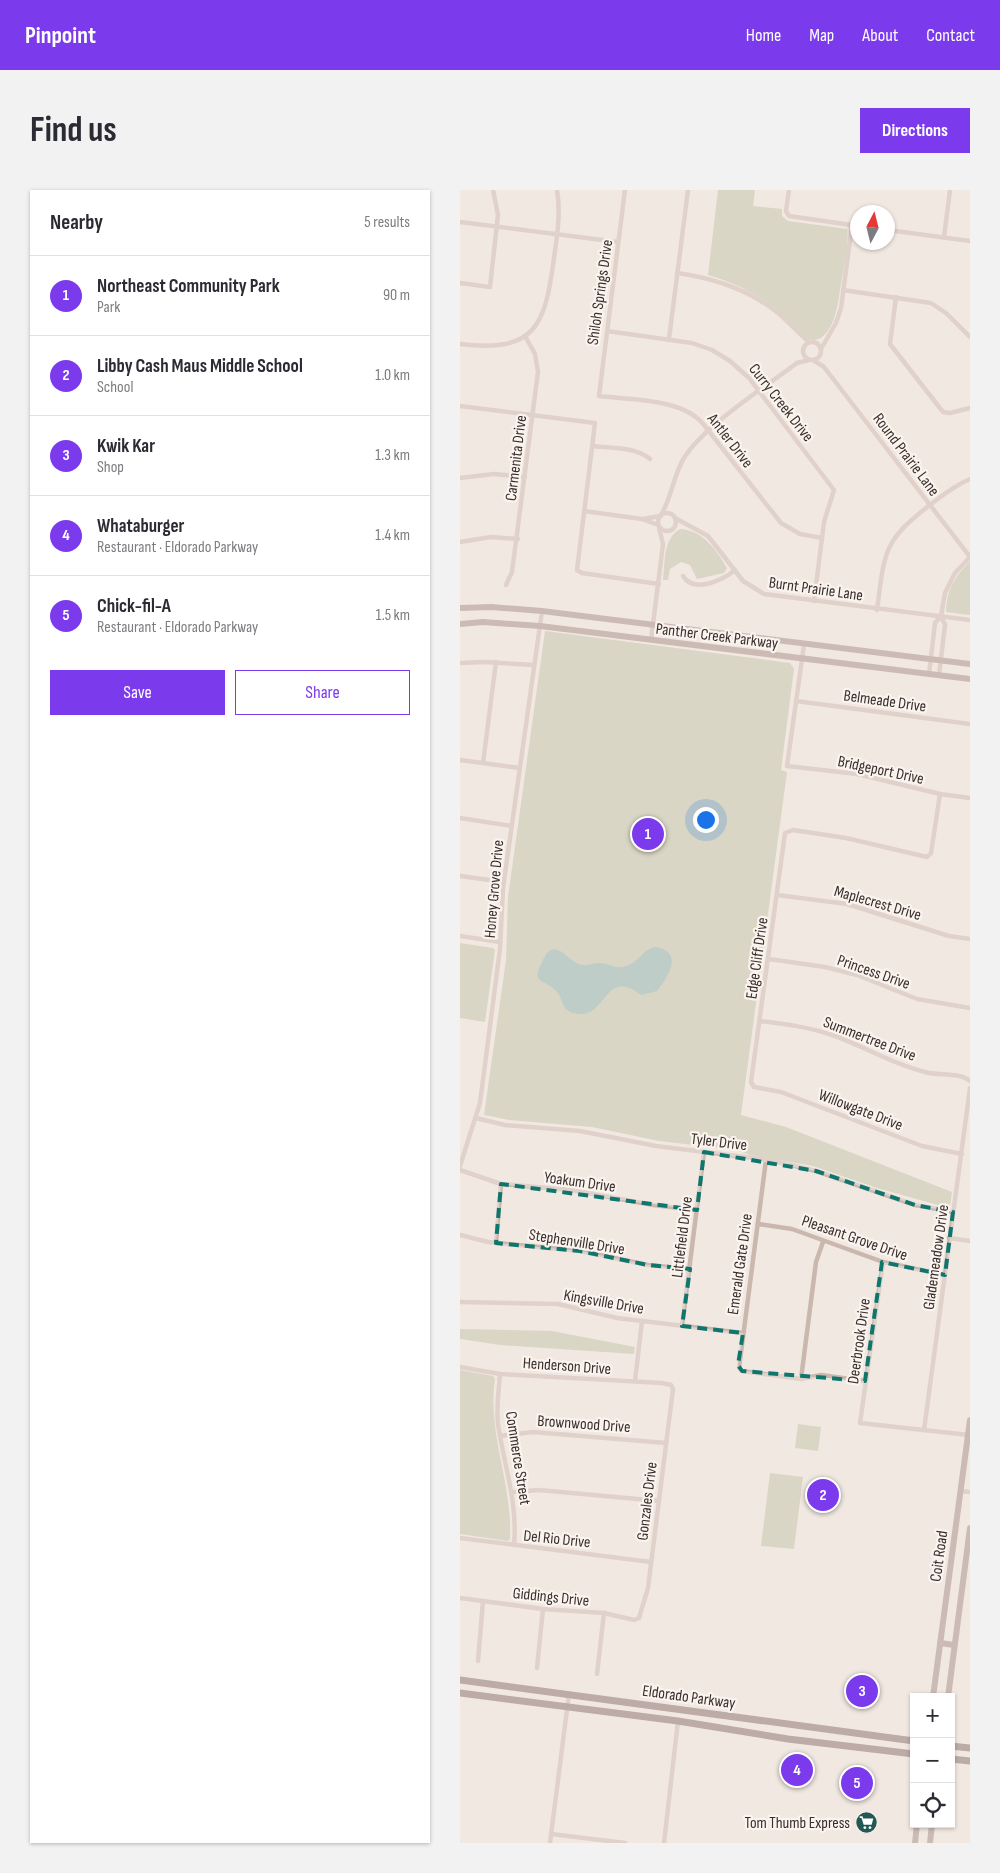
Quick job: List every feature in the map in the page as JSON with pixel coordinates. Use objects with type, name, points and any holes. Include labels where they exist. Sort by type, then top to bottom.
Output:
[{"type":"main road","name":"Panther Creek Parkway","points":[[460,608],[491,607],[542,612],[970,664]]},
{"type":"main road","name":"Panther Creek Parkway","points":[[460,624],[484,622],[540,626],[802,660],[970,679]]},
{"type":"main road","name":"Coit Road","points":[[934,1693],[970,1420]]},
{"type":"main road","name":"Coit Road","points":[[948,1693],[970,1528]]},
{"type":"main road","points":[[951,1563],[964,1565]]},
{"type":"main road","points":[[940,1643],[954,1645]]},
{"type":"main road","name":"Eldorado Parkway","points":[[460,1680],[910,1741]]},
{"type":"main road","name":"Eldorado Parkway","points":[[460,1693],[910,1754]]},
{"type":"main road","points":[[678,1721],[680,1709]]},
{"type":"main road","points":[[825,1743],[827,1729]]},
{"type":"main road","points":[[955,1746],[970,1748]]},
{"type":"main road","points":[[955,1759],[970,1761]]},
{"type":"main road","points":[[914,1843],[916,1828]]},
{"type":"main road","points":[[930,1843],[932,1828]]},
{"type":"street","points":[[460,283],[490,287],[498,205],[493,190]]},
{"type":"street","points":[[460,344],[497,346],[512,343],[525,336],[540,320],[547,305],[557,234],[559,210],[557,190]]},
{"type":"street","name":"Shiloh Springs Drive","points":[[598,396],[625,190]]},
{"type":"street","points":[[669,339],[688,190]]},
{"type":"street","points":[[789,190],[787,214],[793,218],[850,224]]},
{"type":"street","points":[[944,237],[950,190]]},
{"type":"street","points":[[460,222],[618,242]]},
{"type":"street","points":[[895,231],[970,241]]},
{"type":"street","points":[[796,363],[811,360],[821,351],[838,318],[850,250]]},
{"type":"street","points":[[677,273],[716,280],[742,290],[772,309],[798,334],[821,351]]},
{"type":"street","points":[[843,290],[923,301],[939,307],[970,337]]},
{"type":"street","points":[[896,298],[890,344],[946,413],[970,408]]},
{"type":"street","name":"Curry Creek Drive","points":[[607,331],[692,342],[718,353],[741,370],[760,392],[834,492],[822,538]]},
{"type":"street","points":[[798,334],[803,349],[811,360]]},
{"type":"street","name":"Carmenita Drive","points":[[506,585],[512,572],[518,539],[538,363],[534,349],[525,336]]},
{"type":"street","points":[[651,640],[663,544],[659,526],[660,515],[668,503],[681,463],[693,446],[709,430],[796,363],[803,349],[811,342],[827,337]]},
{"type":"street","name":"Round Prairie Lane","points":[[821,351],[824,367]]},
{"type":"street","name":"Round Prairie Lane","points":[[811,360],[824,367],[970,557]]},
{"type":"street","name":"Antler Drive","points":[[598,396],[680,407],[695,415],[709,430],[781,523],[796,533],[822,538]]},
{"type":"street","points":[[460,406],[595,423],[576,564],[578,571],[659,584]]},
{"type":"street","points":[[592,446],[635,451],[644,454],[650,459]]},
{"type":"street","points":[[460,478],[494,474],[525,477]]},
{"type":"street","points":[[878,610],[884,561],[890,544],[904,525],[954,487],[970,479]]},
{"type":"street","points":[[668,503],[674,516],[674,527]]},
{"type":"street","points":[[584,511],[642,519],[670,531]]},
{"type":"street","points":[[642,519],[666,513],[674,516]]},
{"type":"street","name":"Burnt Prairie Lane","points":[[674,516],[686,525],[708,536],[747,584],[764,594],[878,610],[970,620]]},
{"type":"street","points":[[663,544],[674,527],[686,525]]},
{"type":"street","points":[[460,542],[495,536],[518,539]]},
{"type":"street","points":[[814,601],[822,538]]},
{"type":"street","points":[[929,674],[935,623],[941,616],[949,582],[958,568],[970,557]]},
{"type":"street","points":[[683,576],[694,584],[709,583],[723,579],[735,570]]},
{"type":"street","name":"Honey Grove Drive","points":[[460,1166],[476,1118],[500,942],[504,882],[542,612]]},
{"type":"street","points":[[939,675],[945,625],[941,616]]},
{"type":"street","points":[[796,701],[804,645]]},
{"type":"street","points":[[483,763],[496,662]]},
{"type":"street","points":[[460,664],[496,662],[534,665]]},
{"type":"street","name":"Belmeade Drive","points":[[796,701],[970,724]]},
{"type":"street","name":"Bridgeport Drive","points":[[796,701],[787,766],[857,774],[940,794],[970,798]]},
{"type":"street","points":[[460,760],[520,768]]},
{"type":"street","name":"Edge Cliff Drive","points":[[752,1086],[786,833],[793,830],[846,838],[920,857],[929,857],[940,794]]},
{"type":"street","points":[[460,818],[512,826]]},
{"type":"street","points":[[460,876],[504,882]]},
{"type":"street","name":"Maplecrest Drive","points":[[777,894],[847,904],[949,936],[970,939]]},
{"type":"street","points":[[460,936],[500,942]]},
{"type":"street","name":"Princess Drive","points":[[768,959],[825,967],[857,975],[917,999],[970,1008]]},
{"type":"street","name":"Summertree Drive","points":[[760,1021],[802,1026],[832,1035],[889,1060],[926,1073],[964,1078],[970,1081]]},
{"type":"street","name":"Willowgate Drive","points":[[752,1086],[781,1092],[922,1146],[962,1154]]},
{"type":"street","name":"Glademeadow Drive","points":[[924,1430],[970,1088]]},
{"type":"street","name":"Tyler Drive","points":[[476,1118],[505,1125],[580,1131],[656,1146],[766,1160],[816,1171],[915,1205],[953,1212]]},
{"type":"street","name":"Littlefield Drive","points":[[682,1326],[704,1152]]},
{"type":"street","name":"Emerald Gate Drive","points":[[766,1160],[738,1365],[740,1371],[801,1379]]},
{"type":"street","name":"Yoakum Drive","points":[[460,1170],[501,1184],[571,1190],[653,1205],[697,1210]]},
{"type":"street","points":[[496,1243],[501,1184]]},
{"type":"street","name":"Pleasant Grove Drive","points":[[758,1224],[792,1229],[823,1242],[883,1262],[945,1276]]},
{"type":"street","name":"Stephenville Drive","points":[[460,1235],[496,1243],[580,1251],[648,1265],[690,1269]]},
{"type":"street","points":[[949,1238],[970,1241]]},
{"type":"street","points":[[823,1242],[816,1262],[801,1379],[821,1376],[865,1381]]},
{"type":"street","name":"Deerbrook Drive","points":[[883,1262],[860,1423],[924,1430]]},
{"type":"street","name":"Kingsville Drive","points":[[460,1302],[558,1304],[618,1318],[743,1333]]},
{"type":"street","points":[[635,1381],[642,1321]]},
{"type":"street","name":"Henderson Drive","points":[[460,1367],[500,1374],[635,1381],[673,1386]]},
{"type":"street","name":"Commerce Street","points":[[500,1374],[497,1410],[500,1436],[513,1492],[515,1517],[514,1545]]},
{"type":"street","name":"Gonzales Drive","points":[[639,1618],[646,1594],[651,1562],[673,1386]]},
{"type":"street","points":[[924,1430],[969,1435]]},
{"type":"street","name":"Brownwood Drive","points":[[500,1436],[533,1432],[666,1443]]},
{"type":"street","points":[[513,1492],[539,1490],[573,1495],[659,1501]]},
{"type":"street","points":[[960,1491],[970,1492]]},
{"type":"street","name":"Del Rio Drive","points":[[460,1538],[651,1562]]},
{"type":"street","name":"Giddings Drive","points":[[460,1598],[543,1609],[604,1613],[634,1620],[639,1618]]},
{"type":"street","points":[[478,1660],[484,1601]]},
{"type":"street","points":[[537,1668],[543,1609]]},
{"type":"street","points":[[597,1674],[604,1613]]},
{"type":"street","points":[[550,1843],[569,1694]]},
{"type":"street","points":[[664,1843],[678,1721]]},
{"type":"street","points":[[551,1834],[625,1843]]},
{"type":"highlighted area","points":[[704,1152],[816,1171],[915,1205],[953,1212],[945,1275],[882,1262],[865,1381],[742,1371],[738,1365],[743,1333],[682,1326],[690,1269],[648,1265],[580,1251],[496,1243],[501,1184],[697,1210]]},
{"type":"green space","points":[[718,190],[755,190],[753,206],[782,209],[782,216],[788,221],[847,229],[846,253],[835,316],[829,330],[819,339],[809,339],[800,333],[782,314],[756,295],[708,275]]},
{"type":"green space","points":[[681,529],[696,533],[708,542],[727,568],[724,573],[697,579],[690,565],[681,562],[670,569],[668,580],[663,580],[668,544],[675,533]]},
{"type":"green space","points":[[970,561],[970,615],[946,612],[946,604],[952,584]]},
{"type":"green space","points":[[545,631],[790,663],[794,669],[781,770],[787,772],[741,1115],[786,1127],[952,1192],[950,1206],[945,1207],[877,1188],[813,1166],[750,1155],[736,1150],[659,1141],[592,1127],[509,1120],[484,1115],[506,960],[508,897]]},
{"type":"green space","points":[[460,943],[493,948],[495,950],[485,1022],[460,1018]]},
{"type":"green space","points":[[460,1329],[552,1331],[635,1347],[634,1354],[500,1345],[460,1339]]},
{"type":"green space","points":[[460,1370],[493,1376],[495,1379],[494,1419],[508,1499],[510,1539],[508,1541],[460,1534]]},
{"type":"green space","points":[[798,1424],[821,1427],[818,1451],[795,1448]]},
{"type":"green space","points":[[770,1473],[803,1477],[794,1549],[761,1546]]},
{"type":"water","points":[[655,947],[670,954],[672,959],[666,979],[657,991],[642,995],[629,988],[621,987],[614,989],[594,1010],[588,1013],[580,1014],[569,1011],[563,1005],[555,990],[538,978],[542,962],[546,954],[551,950],[559,950],[574,962],[583,965],[602,963],[621,967],[631,964],[648,950]]},
{"type":"place","name":"Northeast Community Park","points":[[648,834]]},
{"type":"place","name":"Libby Cash Maus Middle School","points":[[823,1495]]},
{"type":"place","name":"Kwik Kar","points":[[862,1691]]},
{"type":"place","name":"Whataburger","points":[[797,1770]]},
{"type":"place","name":"Chick-fil-A","points":[[857,1783]]},
{"type":"place","name":"Tom Thumb Express","points":[[866,1822]]}]
